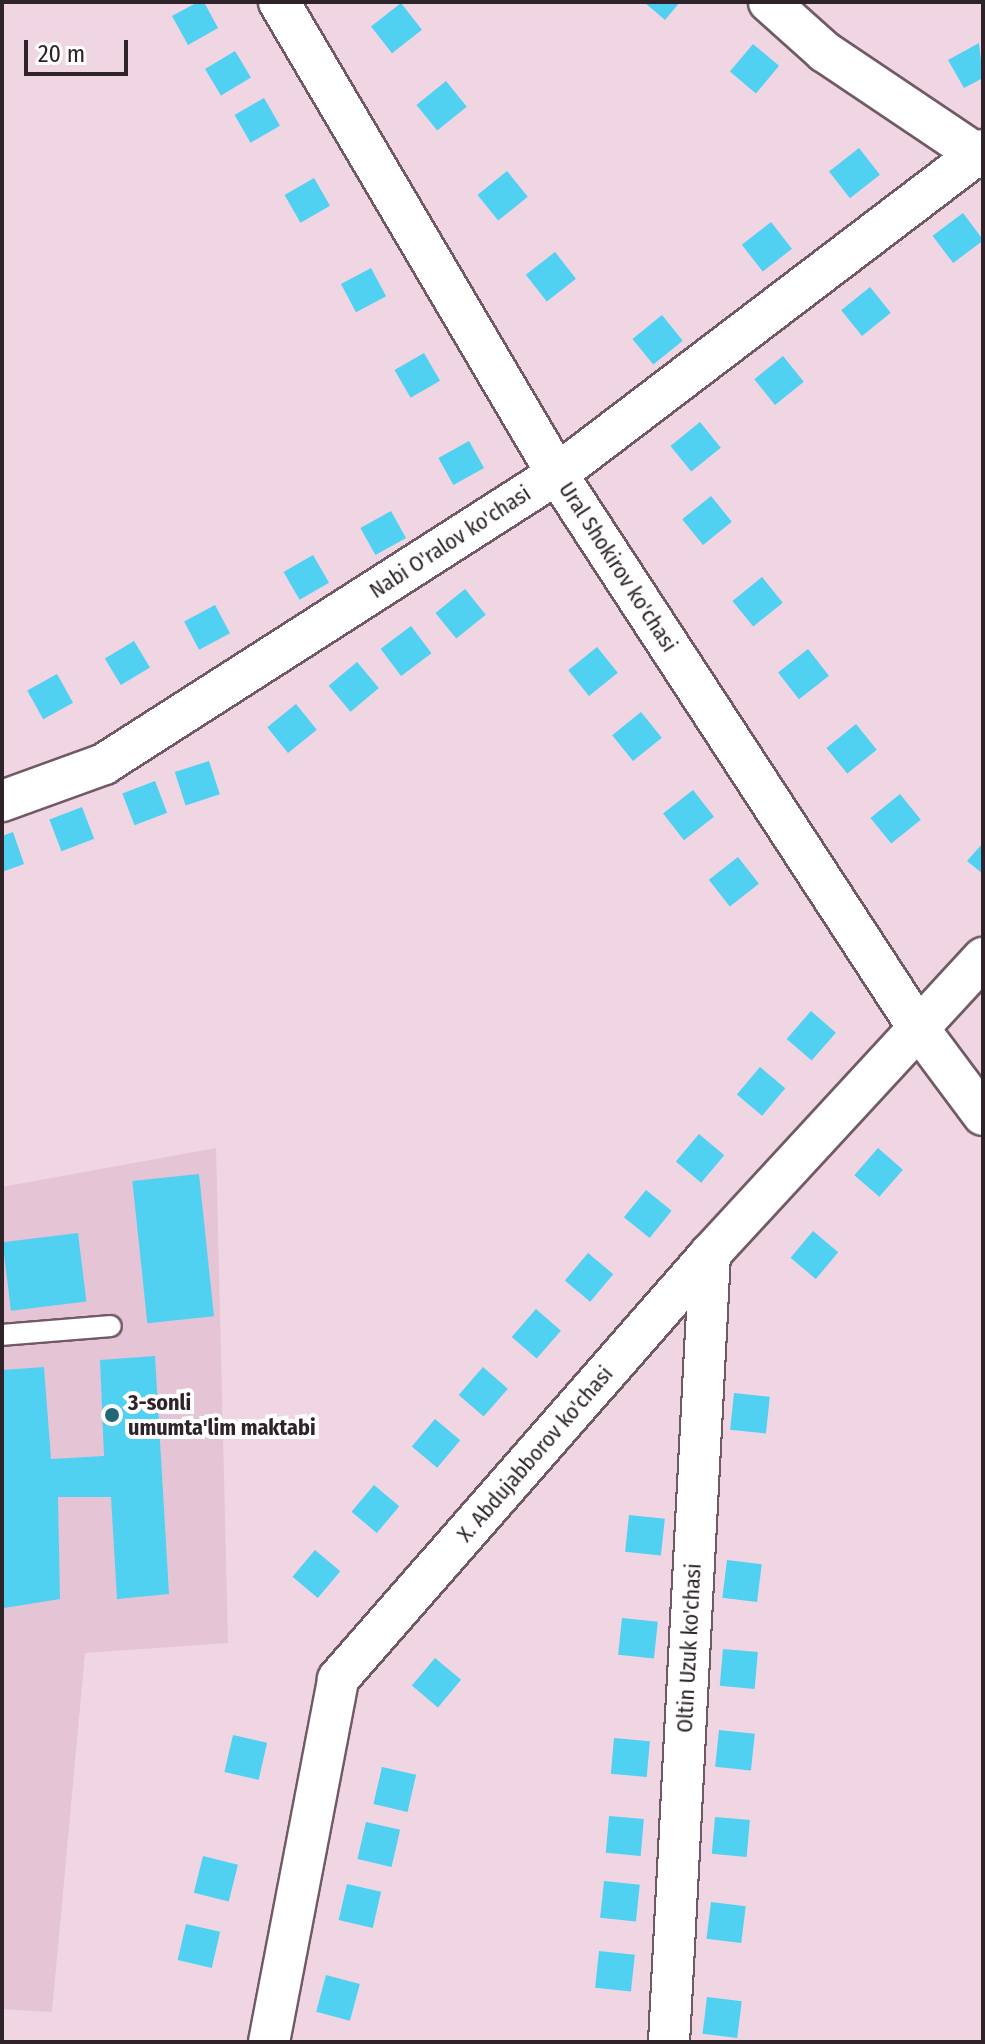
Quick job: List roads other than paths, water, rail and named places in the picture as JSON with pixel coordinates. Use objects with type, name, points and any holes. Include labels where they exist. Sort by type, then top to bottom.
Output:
[{"type":"street","name":"Ural Shokirov ko'chasi","points":[[279,2],[557,474],[919,1029],[983,1115]]},
{"type":"street","points":[[769,2],[825,52],[981,154]]},
{"type":"street","name":"Nabi O'ralov ko'chasi","points":[[2,801],[104,764],[557,474],[981,154]]},
{"type":"street","name":"X. Abdujabborov ko'chasi","points":[[269,2042],[338,1679],[710,1254],[983,958]]},
{"type":"street","name":"Oltin Uzuk ko'chasi","points":[[669,2042],[710,1254]]},
{"type":"lane","points":[[2,1335],[111,1326]]},
{"type":"place","name":"3-sonli umumta'lim maktabi","points":[[112,1415]]}]
